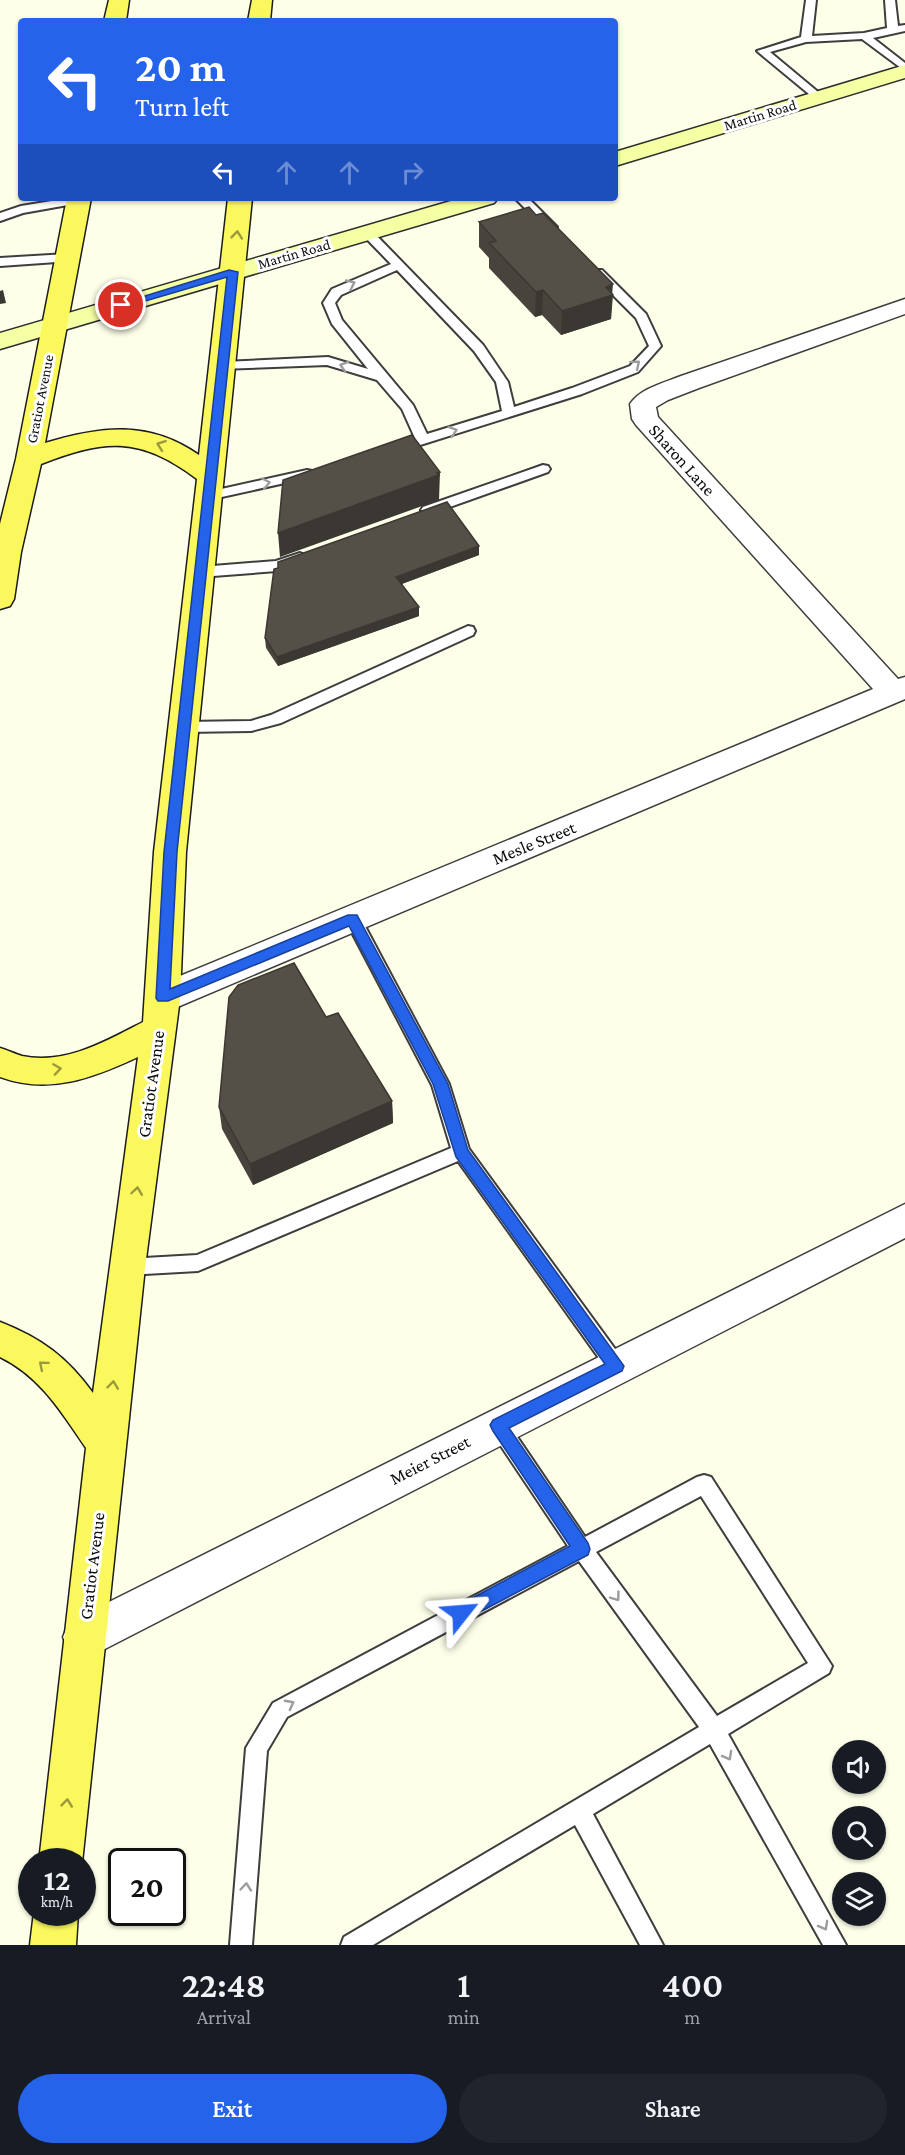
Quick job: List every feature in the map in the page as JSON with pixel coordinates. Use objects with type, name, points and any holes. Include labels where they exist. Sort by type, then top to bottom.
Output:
[{"type":"main road","points":[[116,18],[119,0]]},
{"type":"main road","points":[[259,18],[262,0]]},
{"type":"main road","name":"Gratiot Avenue","points":[[1,583],[8,510],[29,459],[79,201]]},
{"type":"main road","name":"Gratiot Avenue","points":[[62,1848],[106,1443],[161,1014],[170,852],[240,201]]},
{"type":"main road","points":[[29,459],[79,441],[116,436],[144,439],[168,446],[190,460],[209,486]]},
{"type":"main road","points":[[0,1062],[23,1070],[56,1070],[89,1062],[161,1014]]},
{"type":"main road","points":[[0,1339],[26,1351],[62,1381],[106,1443]]},
{"type":"main road","points":[[53,1945],[55,1926]]},
{"type":"street","name":"Martin Road","points":[[618,158],[905,70]]},
{"type":"street","name":"Martin Road","points":[[0,341],[476,201]]},
{"type":"street","name":"Sharon Lane","points":[[899,690],[656,432],[645,419],[643,404],[659,394],[690,382],[905,306]]},
{"type":"street","name":"Mesle Street","points":[[161,1014],[352,919],[899,690]]},
{"type":"street","name":"Meier Street","points":[[84,1637],[905,1220]]},
{"type":"lane","points":[[806,39],[811,0]]},
{"type":"lane","points":[[890,0],[893,32]]},
{"type":"lane","points":[[819,98],[762,51],[806,39],[864,36],[905,28]]},
{"type":"lane","points":[[864,36],[905,70]]},
{"type":"lane","points":[[0,217],[21,210],[68,201]]},
{"type":"lane","points":[[524,201],[561,237]]},
{"type":"lane","points":[[367,232],[479,348],[501,382],[509,413]]},
{"type":"lane","points":[[0,262],[10,264],[67,258]]},
{"type":"lane","points":[[382,454],[577,391],[634,369],[655,346],[642,317],[585,261]]},
{"type":"lane","points":[[399,265],[336,291],[329,303],[336,321],[408,408],[423,441]]},
{"type":"lane","points":[[223,366],[328,361],[382,377]]},
{"type":"lane","points":[[410,517],[543,468]]},
{"type":"lane","points":[[209,486],[319,472]]},
{"type":"lane","points":[[200,572],[277,566],[310,554]]},
{"type":"lane","points":[[184,727],[251,726],[276,719],[468,631]]},
{"type":"lane","points":[[352,919],[440,1084],[462,1152],[616,1366]]},
{"type":"lane","points":[[127,1267],[198,1263],[462,1152]]},
{"type":"lane","points":[[498,1425],[582,1549],[714,1730],[835,1945]]},
{"type":"lane","points":[[241,1945],[257,1748],[280,1710],[704,1484],[822,1666],[352,1945]]},
{"type":"lane","points":[[579,1811],[652,1945]]},
{"type":"building","points":[[529,207],[536,215],[543,213],[613,284],[606,287],[613,295],[562,311],[543,290],[536,292],[489,243],[496,241],[479,222]]},
{"type":"building","points":[[412,435],[440,472],[437,473],[439,475],[278,533],[283,480]]},
{"type":"building","points":[[447,502],[479,546],[396,577],[419,607],[277,657],[265,638],[274,569],[278,568],[278,562]]},
{"type":"building","points":[[294,963],[326,1017],[338,1013],[392,1101],[250,1164],[219,1107],[229,997],[238,985]]},
{"type":"route","points":[[121,305],[233,272],[170,852],[163,998],[352,919],[440,1084],[462,1152],[616,1366],[498,1425],[582,1549],[461,1613]]}]
